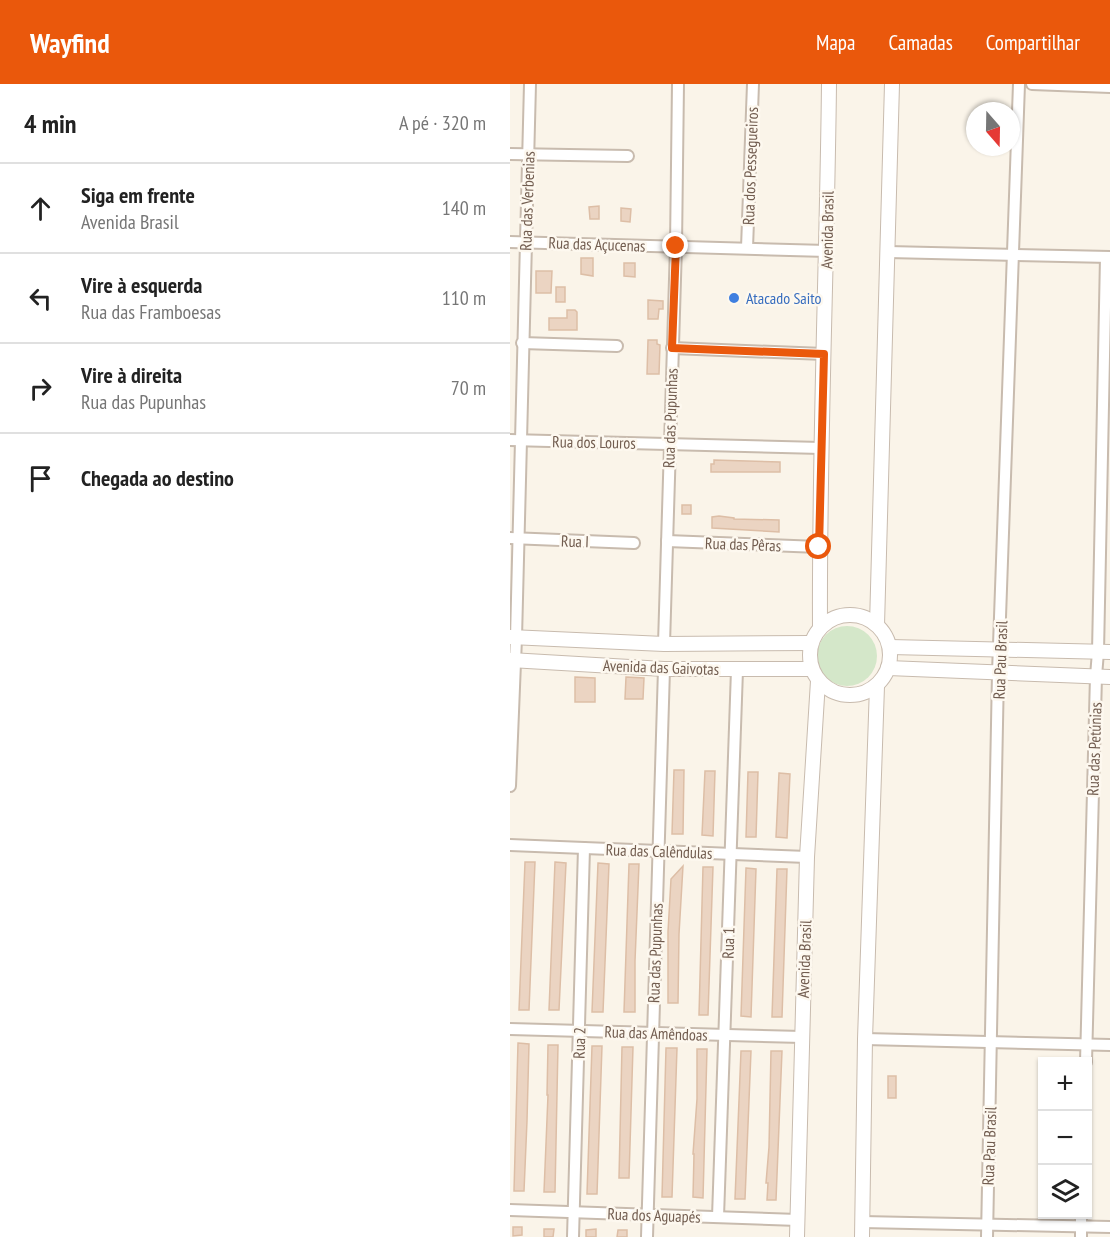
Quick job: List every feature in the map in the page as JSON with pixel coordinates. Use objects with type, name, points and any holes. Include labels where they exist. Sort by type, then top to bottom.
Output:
[{"type":"street","name":"Rua das Verbenias","points":[[510,786],[515,440],[522,343],[530,84]]},
{"type":"street","name":"Rua das Pupunhas","points":[[663,644],[676,246],[678,84]]},
{"type":"street","name":"Rua dos Pessegueiros","points":[[747,248],[753,84]]},
{"type":"street","name":"Avenida Brasil","points":[[820,628],[819,547],[829,84]]},
{"type":"street","points":[[877,624],[892,84]]},
{"type":"street","name":"Rua Pau Brasil","points":[[987,1237],[998,673],[1019,84]]},
{"type":"street","points":[[1032,84],[1110,87]]},
{"type":"street","points":[[510,154],[628,156]]},
{"type":"street","name":"Rua das Açucenas","points":[[510,242],[827,251]]},
{"type":"street","points":[[888,252],[1108,257]]},
{"type":"street","name":"Rua das Petúnias","points":[[1086,1057],[1104,652],[1108,257]]},
{"type":"street","points":[[522,343],[617,346]]},
{"type":"street","points":[[672,348],[824,354]]},
{"type":"street","name":"Rua dos Louros","points":[[515,440],[821,448]]},
{"type":"street","name":"Rua I","points":[[513,538],[634,543]]},
{"type":"street","name":"Rua das Pêras","points":[[667,541],[819,547]]},
{"type":"street","points":[[852,615],[865,617],[877,624],[890,646],[890,662],[877,686],[865,693],[846,695],[828,689],[815,675],[809,656],[811,643],[820,628],[838,616],[852,615]]},
{"type":"street","name":"Avenida das Gaivotas","points":[[513,638],[663,644],[811,643]]},
{"type":"street","points":[[890,646],[1104,652]]},
{"type":"street","name":"Avenida das Gaivotas","points":[[512,660],[815,675]]},
{"type":"street","points":[[888,668],[1103,677]]},
{"type":"street","name":"Rua das Pupunhas","points":[[647,1237],[664,669]]},
{"type":"street","name":"Rua 1","points":[[718,1217],[737,670]]},
{"type":"street","name":"Avenida Brasil","points":[[798,1237],[807,857],[815,675]]},
{"type":"street","points":[[862,1237],[865,1039],[877,686]]},
{"type":"street","name":"Rua das Calêndulas","points":[[510,845],[807,857]]},
{"type":"street","name":"Rua 2","points":[[573,1237],[584,848]]},
{"type":"street","name":"Rua das Amêndoas","points":[[510,1029],[802,1037]]},
{"type":"street","points":[[865,1039],[1110,1045]]},
{"type":"street","name":"Rua dos Aguapés","points":[[510,1210],[798,1220]]},
{"type":"street","points":[[862,1222],[987,1225],[1081,1232],[1110,1227]]},
{"type":"green space","points":[[847,626],[868,635],[877,656],[868,677],[847,686],[826,677],[817,656],[826,635]]},
{"type":"building","points":[[599,206],[599,219],[590,219],[589,207]]},
{"type":"building","points":[[621,208],[631,209],[630,222],[621,221]]},
{"type":"building","points":[[581,258],[593,258],[593,276],[581,274]]},
{"type":"building","points":[[624,263],[635,263],[635,277],[624,276]]},
{"type":"building","points":[[536,271],[552,271],[551,293],[536,293]]},
{"type":"building","points":[[556,287],[565,287],[565,302],[556,302]]},
{"type":"building","points":[[648,300],[663,301],[663,309],[659,309],[658,319],[648,319]]},
{"type":"building","points":[[567,310],[577,312],[577,330],[549,330],[549,318],[567,318]]},
{"type":"building","points":[[648,340],[657,340],[657,344],[660,345],[659,374],[647,374]]},
{"type":"building","points":[[714,460],[780,462],[780,472],[711,472],[711,464],[714,464]]},
{"type":"building","points":[[682,505],[691,505],[691,514],[682,514]]},
{"type":"building","points":[[712,517],[734,519],[779,520],[779,532],[712,528]]},
{"type":"building","points":[[575,677],[595,678],[595,702],[575,702]]},
{"type":"building","points":[[626,677],[644,678],[643,699],[625,699]]},
{"type":"building","points":[[674,770],[684,770],[683,834],[672,834]]},
{"type":"building","points":[[705,771],[715,771],[713,836],[702,835]]},
{"type":"building","points":[[748,772],[758,772],[756,837],[746,837]]},
{"type":"building","points":[[779,773],[790,774],[787,838],[776,837]]},
{"type":"building","points":[[525,862],[535,862],[529,1010],[519,1010]]},
{"type":"building","points":[[555,862],[566,863],[559,1010],[549,1010]]},
{"type":"building","points":[[598,863],[609,864],[603,1012],[592,1012]]},
{"type":"building","points":[[629,864],[639,864],[635,1012],[624,1012]]},
{"type":"building","points":[[683,866],[678,1003],[668,1003],[671,879]]},
{"type":"building","points":[[703,867],[713,867],[708,1015],[699,1015]]},
{"type":"building","points":[[746,868],[756,869],[751,1017],[741,1016]]},
{"type":"building","points":[[777,869],[787,869],[782,1017],[772,1017]]},
{"type":"building","points":[[518,1043],[529,1044],[524,1191],[514,1191]]},
{"type":"building","points":[[548,1045],[558,1045],[555,1192],[544,1192]]},
{"type":"building","points":[[592,1046],[602,1046],[597,1194],[587,1194]]},
{"type":"building","points":[[622,1047],[633,1047],[629,1178],[619,1178]]},
{"type":"building","points":[[666,1048],[677,1048],[672,1197],[662,1197]]},
{"type":"building","points":[[697,1049],[707,1049],[703,1198],[693,1197]]},
{"type":"building","points":[[741,1051],[751,1051],[745,1199],[735,1199]]},
{"type":"building","points":[[771,1051],[782,1051],[776,1200],[767,1200],[768,1183],[766,1183]]},
{"type":"building","points":[[888,1076],[896,1076],[896,1098],[888,1098]]},
{"type":"building","points":[[513,1227],[522,1227],[522,1235],[513,1236]]},
{"type":"building","points":[[544,1229],[554,1229],[553,1237],[544,1237]]},
{"type":"building","points":[[596,1229],[596,1237],[586,1237],[586,1230]]},
{"type":"building","points":[[618,1230],[627,1230],[627,1237],[617,1237]]},
{"type":"place","name":"Atacado Saito","points":[[734,298]]},
{"type":"route","points":[[676,246],[672,348],[824,354],[819,547]]}]
